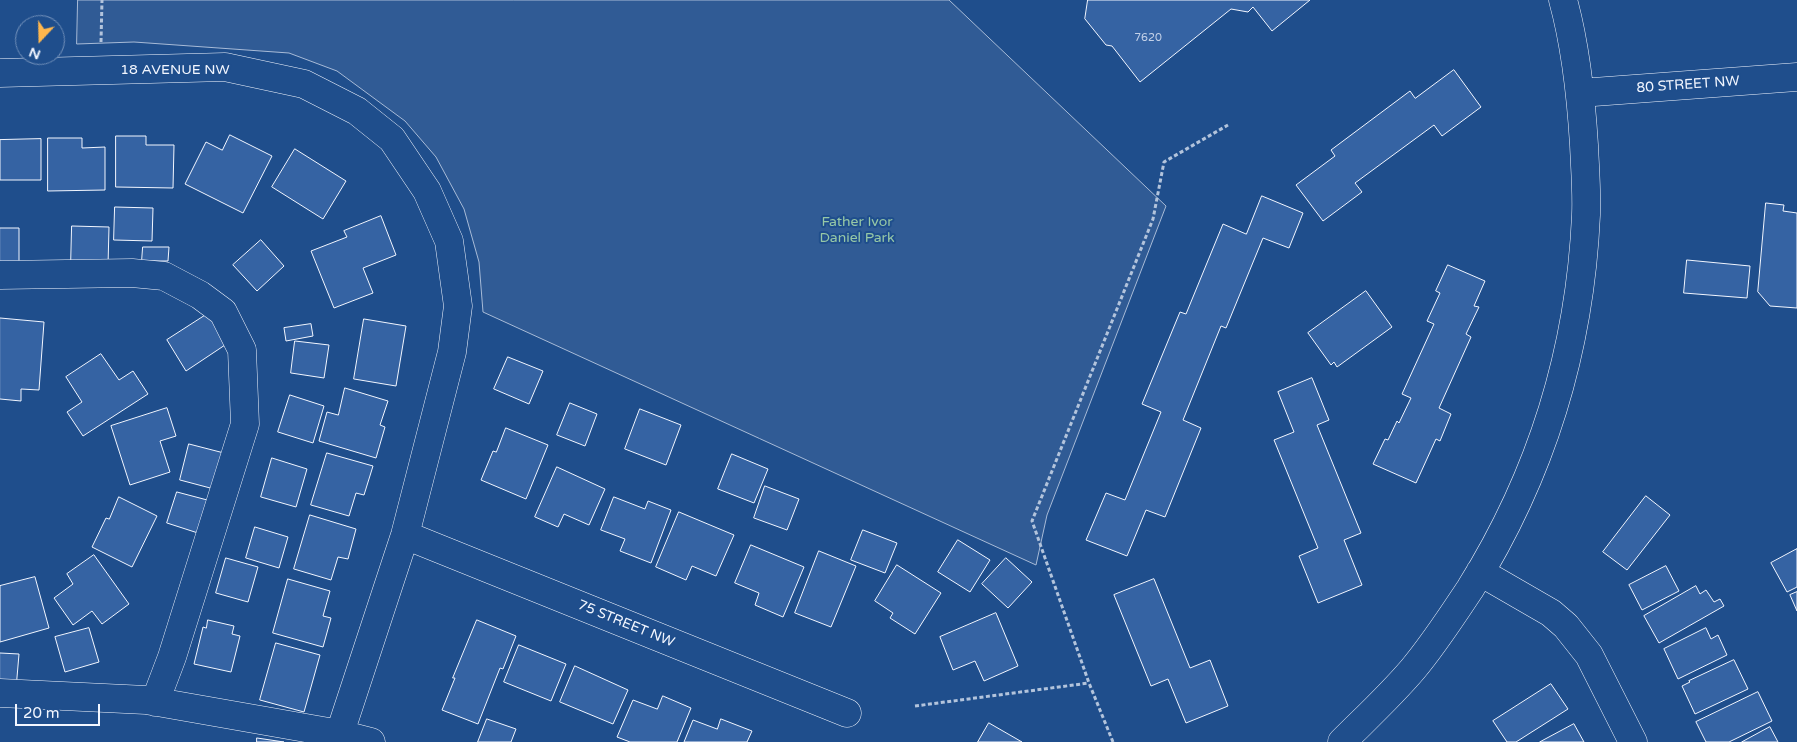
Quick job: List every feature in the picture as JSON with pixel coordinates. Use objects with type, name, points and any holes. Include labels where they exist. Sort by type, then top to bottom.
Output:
[{"type":"street","points":[[1342,742],[1414,668],[1456,610],[1509,520],[1544,438],[1573,331],[1581,274],[1586,213],[1586,174],[1580,93],[1575,53],[1563,0]]},
{"type":"street","name":"18 AVENUE NW","points":[[0,73],[225,67],[304,84],[356,111],[392,139],[428,191],[449,241],[458,306],[452,352],[405,535]]},
{"type":"street","name":"80 STREET NW","points":[[1580,93],[1797,77]]},
{"type":"street","points":[[0,275],[132,273],[164,276],[200,295],[223,312],[242,350],[245,424],[172,657],[155,702]]},
{"type":"street","points":[[338,738],[405,535]]},
{"type":"street","name":"75 STREET NW","points":[[405,535],[847,713]]},
{"type":"street","points":[[1480,572],[1551,613],[1566,626],[1589,655],[1633,742]]},
{"type":"street","points":[[0,693],[155,702],[338,738],[371,742]]},
{"type":"path","points":[[101,48],[102,0]]},
{"type":"path","points":[[1113,742],[1032,521],[1153,219],[1164,162],[1228,125]]},
{"type":"path","points":[[916,706],[1090,683]]},
{"type":"shaded area","name":"Father Ivor Daniel Park","points":[[78,0],[949,0],[1166,206],[1047,515],[1036,565],[483,312],[479,262],[464,209],[436,157],[405,121],[337,71],[289,53],[134,42],[77,44]]},
{"type":"building","points":[[1088,0],[1310,0],[1272,31],[1253,7],[1248,12],[1231,9],[1140,82],[1112,46],[1106,45],[1085,19]]},
{"type":"building","points":[[1454,70],[1481,107],[1442,136],[1434,125],[1355,183],[1362,192],[1323,221],[1296,185],[1335,156],[1331,150],[1410,91],[1415,98]]},
{"type":"building","points":[[230,135],[272,156],[243,213],[185,184],[206,142],[222,150]]},
{"type":"building","points":[[116,136],[146,136],[146,145],[174,145],[173,188],[116,187]]},
{"type":"building","points":[[48,138],[82,138],[82,148],[105,147],[105,190],[48,191]]},
{"type":"building","points":[[41,139],[41,180],[0,180],[0,140]]},
{"type":"building","points":[[295,149],[346,181],[323,219],[272,187]]},
{"type":"building","points":[[1262,196],[1303,213],[1289,248],[1263,238],[1226,328],[1221,326],[1183,420],[1201,428],[1165,517],[1146,510],[1127,556],[1086,540],[1106,493],[1125,500],[1161,412],[1142,404],[1180,312],[1186,314],[1223,224],[1246,234]]},
{"type":"building","points":[[1766,203],[1784,205],[1783,211],[1797,213],[1797,308],[1770,306],[1758,292]]},
{"type":"building","points":[[115,207],[153,208],[152,241],[114,240]]},
{"type":"building","points":[[381,216],[396,255],[363,268],[373,293],[334,308],[311,251],[347,237],[344,231]]},
{"type":"building","points":[[72,226],[109,227],[108,266],[71,265]]},
{"type":"building","points":[[0,228],[19,228],[19,267],[0,267]]},
{"type":"building","points":[[261,240],[284,266],[257,291],[233,265]]},
{"type":"building","points":[[143,247],[169,247],[168,261],[142,261]]},
{"type":"building","points":[[1687,260],[1750,266],[1747,298],[1684,293]]},
{"type":"building","points":[[1448,265],[1485,281],[1474,306],[1479,307],[1466,334],[1471,337],[1439,408],[1451,414],[1440,441],[1436,439],[1416,483],[1373,464],[1385,439],[1388,440],[1397,421],[1399,423],[1411,398],[1402,394],[1434,324],[1427,321],[1440,293],[1436,291]]},
{"type":"building","points":[[1366,291],[1392,327],[1337,367],[1334,362],[1331,365],[1308,333]]},
{"type":"building","points":[[209,313],[228,343],[186,371],[167,340]]},
{"type":"building","points":[[0,318],[44,322],[39,390],[21,389],[21,401],[0,399]]},
{"type":"building","points":[[364,319],[406,326],[396,386],[354,379]]},
{"type":"building","points":[[311,324],[313,336],[286,341],[284,328]]},
{"type":"building","points":[[295,341],[329,345],[324,378],[291,373]]},
{"type":"building","points":[[101,354],[119,380],[133,371],[148,394],[83,436],[67,412],[82,402],[66,377]]},
{"type":"building","points":[[508,357],[543,371],[529,404],[494,389]]},
{"type":"building","points":[[1312,378],[1329,420],[1317,425],[1361,533],[1344,540],[1362,585],[1318,603],[1299,556],[1318,548],[1274,440],[1294,432],[1278,392]]},
{"type":"building","points":[[345,388],[388,401],[380,425],[385,427],[376,458],[319,441],[327,412],[338,415]]},
{"type":"building","points":[[290,395],[324,406],[313,443],[278,432]]},
{"type":"building","points":[[570,403],[597,414],[585,446],[557,435]]},
{"type":"building","points":[[167,408],[176,436],[160,441],[170,472],[130,485],[111,426]]},
{"type":"building","points":[[640,409],[681,425],[666,465],[625,449]]},
{"type":"building","points":[[506,428],[548,445],[526,499],[481,480],[493,451],[496,452]]},
{"type":"building","points":[[189,444],[224,453],[214,489],[180,480]]},
{"type":"building","points":[[327,453],[373,466],[364,495],[356,493],[349,516],[311,505]]},
{"type":"building","points":[[732,454],[768,469],[754,503],[718,489]]},
{"type":"building","points":[[272,458],[307,469],[296,507],[261,497]]},
{"type":"building","points":[[557,467],[605,489],[589,525],[564,514],[558,527],[535,517]]},
{"type":"building","points":[[765,486],[799,499],[787,530],[754,518]]},
{"type":"building","points":[[177,492],[211,501],[201,534],[167,523]]},
{"type":"building","points":[[1646,496],[1670,515],[1627,570],[1603,552]]},
{"type":"building","points":[[119,497],[157,516],[132,567],[92,547],[106,518],[109,519]]},
{"type":"building","points":[[614,497],[645,509],[648,501],[671,510],[651,563],[620,551],[625,539],[601,530]]},
{"type":"building","points":[[679,512],[734,535],[716,576],[692,566],[686,580],[656,567]]},
{"type":"building","points":[[310,515],[356,529],[348,559],[338,557],[331,580],[294,569]]},
{"type":"building","points":[[255,527],[288,537],[279,568],[246,558]]},
{"type":"building","points":[[863,530],[897,543],[885,573],[851,560]]},
{"type":"building","points":[[958,540],[990,560],[970,592],[938,572]]},
{"type":"building","points":[[751,545],[804,567],[783,617],[755,605],[759,593],[735,583]]},
{"type":"building","points":[[1797,549],[1797,587],[1787,592],[1771,563]]},
{"type":"building","points":[[819,551],[856,566],[831,627],[795,613]]},
{"type":"building","points":[[94,555],[129,604],[102,624],[92,611],[73,625],[54,598],[73,584],[67,574]]},
{"type":"building","points":[[226,558],[258,567],[248,602],[216,593]]},
{"type":"building","points":[[1006,558],[1032,582],[1008,608],[982,584]]},
{"type":"building","points":[[897,565],[941,593],[915,634],[890,618],[893,613],[875,601]]},
{"type":"building","points":[[1666,566],[1679,591],[1642,610],[1629,585]]},
{"type":"building","points":[[35,577],[49,628],[0,642],[0,586]]},
{"type":"building","points":[[288,579],[330,591],[323,616],[331,618],[323,647],[273,633]]},
{"type":"building","points":[[1154,579],[1190,668],[1210,660],[1228,706],[1186,723],[1168,679],[1151,686],[1114,595]]},
{"type":"building","points":[[1696,586],[1700,594],[1706,590],[1714,602],[1720,599],[1724,606],[1659,643],[1644,616]]},
{"type":"building","points":[[1797,592],[1797,611],[1790,595]]},
{"type":"building","points":[[996,613],[1018,666],[984,681],[975,661],[953,670],[940,637]]},
{"type":"building","points":[[208,620],[234,626],[232,634],[240,636],[231,672],[194,664],[203,627],[206,628]]},
{"type":"building","points":[[477,620],[516,636],[503,669],[500,668],[478,724],[442,710]]},
{"type":"building","points":[[89,628],[99,662],[65,672],[55,637]]},
{"type":"building","points":[[1706,628],[1711,639],[1718,635],[1727,655],[1678,679],[1664,649]]},
{"type":"building","points":[[276,643],[320,655],[304,712],[260,700]]},
{"type":"building","points":[[519,645],[566,664],[551,701],[504,682]]},
{"type":"building","points":[[0,653],[19,654],[16,689],[0,688]]},
{"type":"building","points":[[1734,660],[1748,689],[1695,714],[1682,686]]},
{"type":"building","points":[[575,666],[628,690],[613,724],[560,702]]},
{"type":"building","points":[[1551,684],[1568,709],[1516,742],[1507,742],[1493,721]]},
{"type":"building","points":[[1758,692],[1772,721],[1729,742],[1706,742],[1696,722]]},
{"type":"building","points":[[663,696],[691,708],[677,742],[630,742],[617,737],[633,700],[657,709]]},
{"type":"building","points":[[487,719],[516,729],[511,742],[478,742]]},
{"type":"building","points":[[721,719],[752,731],[747,742],[684,742],[693,720],[717,729]]},
{"type":"building","points":[[989,723],[1022,742],[978,742]]},
{"type":"building","points":[[1574,724],[1584,742],[1540,742]]},
{"type":"building","points":[[1770,727],[1778,742],[1742,742]]},
{"type":"building","points":[[257,738],[284,742],[257,742]]}]
